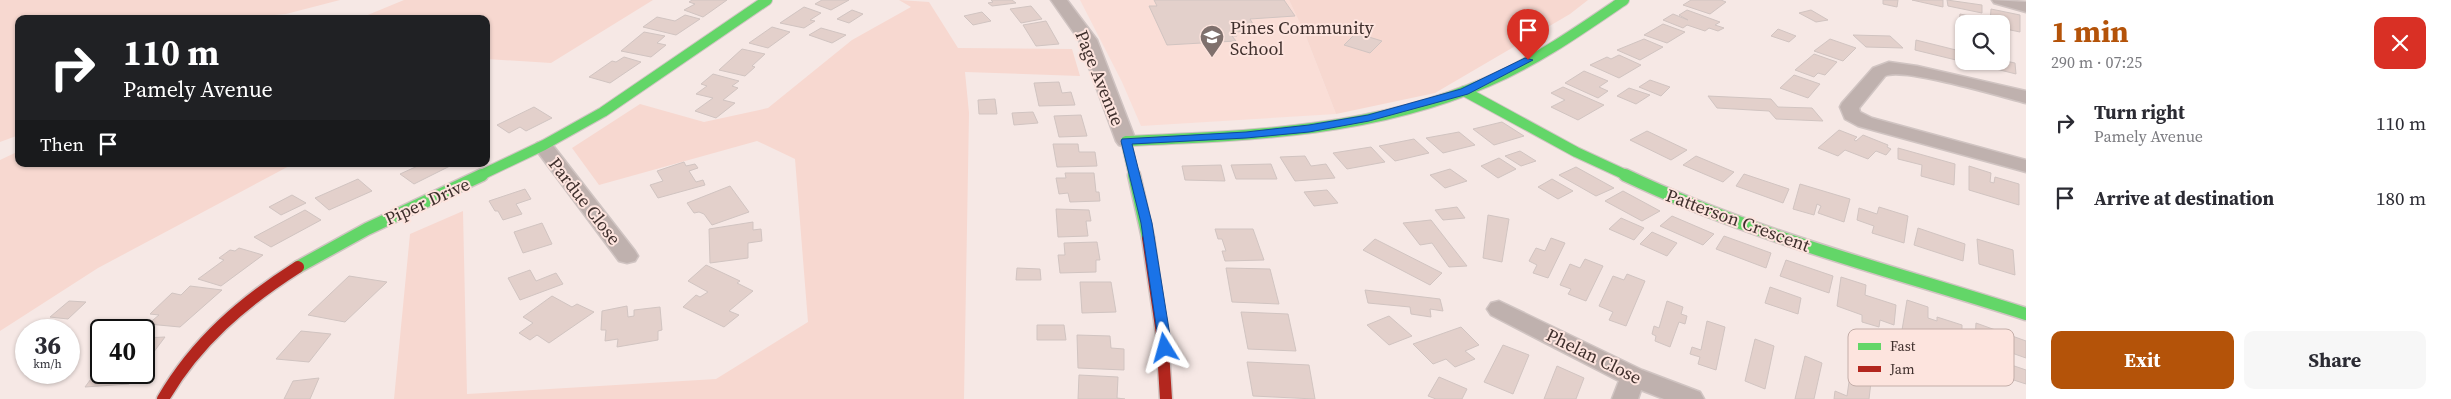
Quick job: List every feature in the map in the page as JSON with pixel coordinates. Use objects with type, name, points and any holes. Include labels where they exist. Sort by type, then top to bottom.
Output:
[{"type":"street","name":"Piper Drive","points":[[163,399],[188,361],[209,338],[258,292],[291,269],[351,235],[544,147],[622,101],[718,30],[767,0]]},
{"type":"street","name":"Page Avenue","points":[[1059,0],[1088,40],[1126,141],[1147,223],[1165,348],[1166,399]]},
{"type":"street","points":[[1126,141],[1246,135],[1309,129],[1369,118],[1464,92],[1528,60],[1624,0]]},
{"type":"street","points":[[2000,0],[2026,7]]},
{"type":"street","points":[[2026,98],[1917,71],[1889,67],[1879,72],[1849,107],[1852,114],[1865,122],[2026,166]]},
{"type":"street","name":"Patterson Crescent","points":[[1464,92],[1576,152],[1673,198],[1752,227],[2026,314]]},
{"type":"street","name":"Pardue Close","points":[[544,147],[627,256]]},
{"type":"street","name":"Phelan Close","points":[[1499,309],[1629,388],[1691,399]]},
{"type":"shaded area","points":[[0,0],[340,0],[286,14],[275,15],[15,15],[15,136],[0,142]]},
{"type":"shaded area","points":[[404,0],[653,0],[551,63],[490,59],[490,15],[368,15]]},
{"type":"shaded area","points":[[899,0],[929,2],[958,48],[1072,49],[1080,76],[965,72],[969,113],[964,399],[394,399],[410,234],[463,211],[467,394],[716,379],[808,322],[795,159],[757,141],[599,185],[572,148],[640,104],[704,122],[768,108],[852,40],[911,7]]},
{"type":"shaded area","name":"Pines Community School","points":[[1080,0],[1289,0],[1305,34],[1336,114],[1141,126],[1122,82]]},
{"type":"shaded area","points":[[1289,0],[1588,0],[1570,14],[1435,93],[1336,114],[1305,34]]},
{"type":"shaded area","points":[[15,153],[15,167],[287,167],[98,268],[19,319],[15,319],[15,321],[0,331],[0,160]]},
{"type":"building","points":[[692,0],[727,0],[703,17],[684,10],[695,4],[689,2]]},
{"type":"building","points":[[822,0],[849,0],[831,10],[815,4]]},
{"type":"building","points":[[991,0],[1012,0],[1016,3],[992,6],[988,3],[993,2]]},
{"type":"building","points":[[1154,0],[1284,0],[1295,16],[1250,19],[1257,31],[1235,32],[1237,36],[1232,36],[1236,41],[1167,45],[1149,6],[1157,6]]},
{"type":"building","points":[[1691,0],[1721,0],[1726,2],[1710,14],[1683,5]]},
{"type":"building","points":[[1883,0],[1898,0],[1897,7],[1883,4]]},
{"type":"building","points":[[1912,0],[1943,0],[1943,7]]},
{"type":"building","points":[[1947,0],[1982,5],[1982,13],[1948,6]]},
{"type":"building","points":[[1031,6],[1042,19],[1021,23],[1010,9]]},
{"type":"building","points":[[804,7],[821,13],[810,20],[815,21],[804,28],[780,23]]},
{"type":"building","points":[[1991,9],[2020,15],[2020,32],[2010,30],[2010,15],[1991,15]]},
{"type":"building","points":[[852,10],[863,14],[849,23],[837,19]]},
{"type":"building","points":[[1687,10],[1720,22],[1715,25],[1724,28],[1718,31],[1709,28],[1705,31],[1687,25],[1683,28],[1663,20],[1673,14],[1688,20],[1679,15]]},
{"type":"building","points":[[1811,10],[1828,20],[1816,22],[1799,13]]},
{"type":"building","points":[[982,12],[991,21],[973,25],[964,16]]},
{"type":"building","points":[[685,15],[700,19],[676,35],[643,27],[657,17],[675,21]]},
{"type":"building","points":[[1046,21],[1059,44],[1036,46],[1023,25]]},
{"type":"building","points":[[1663,24],[1685,32],[1667,43],[1644,35]]},
{"type":"building","points":[[772,27],[790,32],[768,48],[749,43]]},
{"type":"building","points":[[821,28],[846,35],[832,43],[809,35]]},
{"type":"building","points":[[1778,29],[1796,36],[1789,42],[1771,36]]},
{"type":"building","points":[[644,32],[665,36],[657,43],[666,45],[651,57],[621,51]]},
{"type":"building","points":[[1356,33],[1382,41],[1370,53],[1344,45]]},
{"type":"building","points":[[1853,35],[1890,36],[1903,48],[1866,47]]},
{"type":"building","points":[[1644,39],[1663,47],[1640,60],[1617,50]]},
{"type":"building","points":[[1830,39],[1856,48],[1843,61],[1814,51]]},
{"type":"building","points":[[1916,40],[1955,50],[1955,60],[1915,50]]},
{"type":"building","points":[[742,49],[765,54],[752,66],[755,67],[745,76],[719,70]]},
{"type":"building","points":[[1814,54],[1837,62],[1825,75],[1818,73],[1814,77],[1795,70]]},
{"type":"building","points":[[1619,55],[1641,65],[1619,78],[1590,65],[1607,57],[1611,59]]},
{"type":"building","points":[[624,57],[641,62],[610,83],[589,77],[612,61],[616,62]]},
{"type":"building","points":[[2010,62],[2015,63],[2016,74],[2000,70],[2010,70]]},
{"type":"building","points":[[1584,71],[1608,81],[1599,87],[1608,91],[1598,98],[1565,83]]},
{"type":"building","points":[[713,74],[739,81],[732,86],[738,88],[723,100],[735,103],[716,118],[695,111],[713,98],[696,94],[707,86],[701,84]]},
{"type":"building","points":[[1794,75],[1820,84],[1808,98],[1780,88]]},
{"type":"building","points":[[1650,80],[1670,87],[1661,96],[1639,87]]},
{"type":"building","points":[[1059,82],[1062,93],[1071,92],[1075,105],[1039,106],[1034,83]]},
{"type":"building","points":[[1563,87],[1604,105],[1578,120],[1551,107],[1565,100],[1551,93]]},
{"type":"building","points":[[1629,88],[1650,95],[1636,104],[1617,96]]},
{"type":"building","points":[[1708,96],[1771,99],[1778,107],[1812,108],[1823,121],[1776,119],[1769,111],[1717,108]]},
{"type":"building","points":[[995,99],[997,114],[979,114],[978,100]]},
{"type":"building","points":[[534,107],[552,118],[526,131],[520,127],[509,133],[497,125]]},
{"type":"building","points":[[1033,112],[1038,123],[1014,125],[1012,113]]},
{"type":"building","points":[[1081,115],[1087,136],[1059,137],[1054,116]]},
{"type":"building","points":[[1502,122],[1524,136],[1494,145],[1473,129]]},
{"type":"building","points":[[1839,130],[1857,137],[1854,140],[1856,141],[1863,135],[1888,145],[1887,147],[1891,149],[1886,155],[1876,151],[1868,159],[1845,150],[1838,156],[1818,148]]},
{"type":"building","points":[[1647,131],[1687,150],[1671,160],[1630,140]]},
{"type":"building","points":[[1459,132],[1475,145],[1443,153],[1426,138]]},
{"type":"building","points":[[1414,139],[1429,153],[1395,161],[1379,146]]},
{"type":"building","points":[[1053,144],[1078,144],[1079,152],[1095,152],[1097,166],[1057,167]]},
{"type":"building","points":[[1371,147],[1385,162],[1347,169],[1333,153]]},
{"type":"building","points":[[1898,148],[1955,164],[1954,185],[1921,176],[1922,165],[1898,159]]},
{"type":"building","points":[[1520,151],[1536,161],[1521,166],[1505,156]]},
{"type":"building","points":[[1305,156],[1311,166],[1326,164],[1335,178],[1295,181],[1280,157]]},
{"type":"building","points":[[1696,156],[1734,172],[1723,182],[1683,165]]},
{"type":"building","points":[[1499,158],[1516,169],[1498,178],[1481,166]]},
{"type":"building","points":[[684,162],[686,166],[695,164],[698,168],[689,171],[696,182],[703,180],[705,185],[658,198],[650,185],[663,181],[657,171]]},
{"type":"building","points":[[1271,164],[1277,179],[1236,179],[1231,165]]},
{"type":"building","points":[[1221,165],[1225,181],[1185,180],[1182,166]]},
{"type":"building","points":[[1969,166],[1991,173],[1990,182],[1994,183],[1995,177],[2019,184],[2019,205],[1969,190]]},
{"type":"building","points":[[415,167],[448,167],[414,184],[400,174]]},
{"type":"building","points":[[1576,167],[1614,188],[1596,196],[1559,175]]},
{"type":"building","points":[[1450,169],[1467,181],[1445,188],[1430,175]]},
{"type":"building","points":[[1065,173],[1094,173],[1096,192],[1099,192],[1100,201],[1070,202],[1068,193],[1059,194],[1056,178],[1066,178]]},
{"type":"building","points":[[1744,174],[1789,189],[1783,203],[1736,186]]},
{"type":"building","points":[[358,179],[372,191],[329,210],[315,198]]},
{"type":"building","points":[[1552,179],[1573,191],[1558,199],[1538,187]]},
{"type":"building","points":[[1800,184],[1850,199],[1844,222],[1818,213],[1821,206],[1817,204],[1814,215],[1793,209]]},
{"type":"building","points":[[730,186],[749,212],[712,225],[704,214],[694,213],[687,203]]},
{"type":"building","points":[[525,189],[531,199],[516,204],[522,214],[503,220],[489,201]]},
{"type":"building","points":[[1327,190],[1338,203],[1314,206],[1304,192]]},
{"type":"building","points":[[1623,191],[1660,211],[1642,221],[1605,201]]},
{"type":"building","points":[[292,195],[306,203],[281,215],[269,207]]},
{"type":"building","points":[[1457,207],[1465,218],[1443,220],[1435,210]]},
{"type":"building","points":[[1879,207],[1908,216],[1904,243],[1872,233],[1874,226],[1857,220],[1859,208],[1877,214]]},
{"type":"building","points":[[1056,209],[1089,210],[1091,221],[1086,221],[1088,236],[1058,237]]},
{"type":"building","points":[[305,210],[321,220],[271,247],[254,237]]},
{"type":"building","points":[[1488,215],[1509,219],[1502,262],[1483,258]]},
{"type":"building","points":[[1672,216],[1714,234],[1703,245],[1660,226]]},
{"type":"building","points":[[1621,218],[1644,228],[1634,240],[1609,229]]},
{"type":"building","points":[[1431,220],[1467,266],[1449,267],[1432,243],[1420,245],[1403,223]]},
{"type":"building","points":[[753,222],[753,230],[761,229],[762,241],[748,243],[748,258],[710,263],[709,229]]},
{"type":"building","points":[[542,223],[552,244],[523,253],[514,232]]},
{"type":"building","points":[[1918,228],[1965,244],[1963,261],[1914,245]]},
{"type":"building","points":[[1215,229],[1253,229],[1264,260],[1225,261],[1222,251],[1226,251],[1222,239],[1218,239]]},
{"type":"building","points":[[1652,232],[1677,243],[1667,256],[1640,244]]},
{"type":"building","points":[[1724,236],[1771,253],[1766,268],[1716,249]]},
{"type":"building","points":[[1551,238],[1565,243],[1548,278],[1533,273],[1537,265],[1529,261],[1536,248],[1545,251]]},
{"type":"building","points":[[1375,239],[1442,273],[1430,285],[1363,250]]},
{"type":"building","points":[[1977,239],[2013,250],[2015,275],[1979,264]]},
{"type":"building","points":[[1097,242],[1100,260],[1096,260],[1096,272],[1060,273],[1058,255],[1065,255],[1064,243]]},
{"type":"building","points":[[239,248],[263,255],[221,286],[198,279],[224,260],[219,258],[230,250],[235,251]]},
{"type":"building","points":[[1585,259],[1603,266],[1586,301],[1568,294],[1571,289],[1560,285],[1570,264],[1580,268]]},
{"type":"building","points":[[1786,260],[1833,276],[1829,293],[1780,276]]},
{"type":"building","points":[[706,265],[740,281],[737,283],[753,291],[729,311],[739,315],[724,327],[683,307],[696,295],[700,297],[708,292],[688,281]]},
{"type":"building","points":[[1017,268],[1040,269],[1041,280],[1016,280]]},
{"type":"building","points":[[1226,268],[1270,269],[1279,304],[1232,302]]},
{"type":"building","points":[[530,270],[536,281],[556,273],[563,284],[520,300],[508,278]]},
{"type":"building","points":[[1627,274],[1645,281],[1626,326],[1609,320],[1613,312],[1599,306],[1613,276],[1624,280]]},
{"type":"building","points":[[349,276],[387,282],[345,322],[308,315]]},
{"type":"building","points":[[1841,277],[1866,285],[1865,295],[1896,305],[1894,325],[1880,320],[1879,327],[1862,322],[1862,315],[1837,306]]},
{"type":"building","points":[[1080,282],[1111,282],[1116,312],[1082,313]]},
{"type":"building","points":[[190,286],[222,290],[180,327],[155,325],[154,319],[159,315],[150,314],[172,293],[181,295]]},
{"type":"building","points":[[1770,287],[1801,298],[1798,314],[1765,303]]},
{"type":"building","points":[[1365,290],[1440,299],[1443,311],[1430,309],[1431,317],[1411,314],[1410,307],[1368,303]]},
{"type":"building","points":[[552,296],[572,307],[577,304],[594,312],[549,343],[537,335],[530,340],[519,333],[533,323],[523,317]]},
{"type":"building","points":[[1907,300],[1928,307],[1928,318],[1937,321],[1937,317],[1962,325],[1962,329],[1902,329]]},
{"type":"building","points":[[69,301],[86,302],[68,319],[50,317]]},
{"type":"building","points":[[1667,301],[1683,307],[1681,314],[1687,316],[1685,324],[1679,322],[1670,347],[1655,341],[1656,336],[1652,334],[1654,326],[1659,328]]},
{"type":"building","points":[[627,306],[628,317],[634,316],[634,310],[660,307],[662,330],[658,331],[658,340],[617,347],[618,339],[605,341],[606,330],[601,330],[602,311]]},
{"type":"building","points":[[1241,312],[1288,314],[1296,351],[1248,349]]},
{"type":"building","points":[[1389,316],[1412,336],[1389,345],[1367,325]]},
{"type":"building","points":[[1707,321],[1725,327],[1716,370],[1698,364],[1700,357],[1690,354],[1692,347],[1701,350]]},
{"type":"building","points":[[1976,323],[1993,329],[1976,329]]},
{"type":"building","points":[[1037,325],[1064,325],[1066,340],[1037,340]]},
{"type":"building","points":[[1461,327],[1479,345],[1465,351],[1475,359],[1455,367],[1446,359],[1433,364],[1413,344]]},
{"type":"building","points":[[301,331],[331,334],[309,362],[276,359]]},
{"type":"building","points":[[1077,335],[1110,336],[1111,348],[1124,349],[1124,370],[1078,368]]},
{"type":"building","points":[[155,337],[165,337],[155,350]]},
{"type":"building","points":[[2014,337],[2026,341],[2026,358],[2014,354]]},
{"type":"building","points":[[1755,339],[1774,346],[1765,389],[1745,381]]},
{"type":"building","points":[[1503,345],[1529,355],[1513,394],[1484,382]]},
{"type":"building","points":[[1805,356],[1822,363],[1814,399],[1795,399]]},
{"type":"building","points":[[1247,362],[1309,365],[1315,399],[1253,396]]},
{"type":"building","points":[[1557,366],[1584,378],[1576,399],[1544,399]]},
{"type":"building","points":[[2014,366],[2026,370],[2026,384],[2014,380]]},
{"type":"building","points":[[1079,375],[1118,377],[1117,398],[1125,399],[1078,399]]},
{"type":"building","points":[[1439,377],[1467,389],[1462,399],[1436,399],[1428,396]]},
{"type":"building","points":[[319,378],[310,399],[284,399],[293,381]]},
{"type":"building","points":[[90,380],[90,384],[129,384],[85,387]]},
{"type":"building","points":[[1848,386],[1871,386],[1869,399],[1834,399],[1835,391],[1847,396]]},
{"type":"traffic: fast","points":[[298,267],[367,229],[579,127],[627,97],[719,31],[767,0]]},
{"type":"traffic: fast","points":[[1148,238],[1126,141],[1264,134],[1355,122],[1400,112],[1444,99],[1487,82],[1557,44],[1624,0]]},
{"type":"traffic: fast","points":[[1464,91],[1576,152],[1673,198],[1751,227],[2026,314]]},
{"type":"traffic: jam","points":[[1148,238],[1162,334],[1166,399]]},
{"type":"traffic: jam","points":[[163,399],[175,379],[204,341],[259,293],[298,267]]},
{"type":"place","name":"Pines Community School","points":[[1212,58]]},
{"type":"route","points":[[1165,348],[1147,223],[1126,141],[1246,135],[1309,129],[1369,118],[1464,92],[1528,60]]}]
